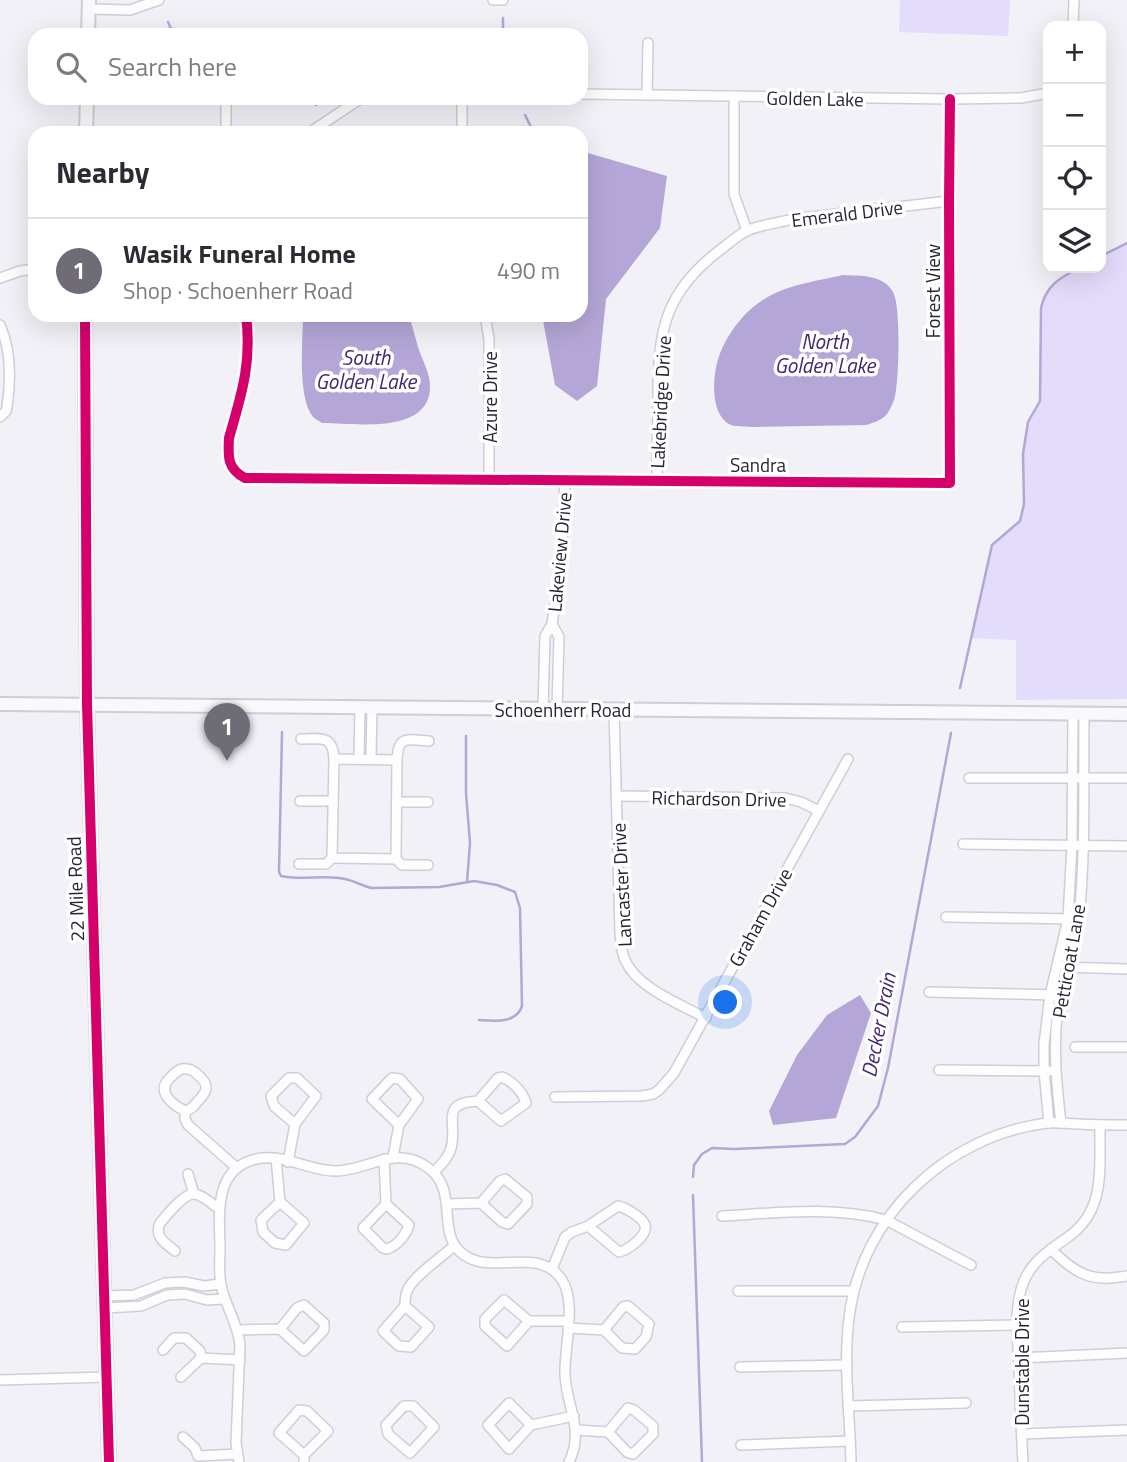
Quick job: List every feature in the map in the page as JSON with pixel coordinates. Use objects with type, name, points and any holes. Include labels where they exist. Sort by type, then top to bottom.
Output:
[{"type":"street","points":[[88,28],[89,5],[130,10],[159,0]]},
{"type":"street","points":[[493,0],[503,0]]},
{"type":"street","points":[[1073,0],[1073,21]]},
{"type":"street","points":[[647,95],[648,43]]},
{"type":"street","name":"Golden Lake","points":[[588,94],[950,99],[1043,94]]},
{"type":"street","points":[[734,96],[734,194],[747,231]]},
{"type":"street","name":"Forest View","points":[[950,99],[950,483]]},
{"type":"street","points":[[86,126],[87,105]]},
{"type":"street","points":[[226,105],[226,126]]},
{"type":"street","points":[[320,126],[351,105]]},
{"type":"street","points":[[462,105],[462,126]]},
{"type":"street","name":"Emerald Drive","points":[[747,231],[793,219],[949,201]]},
{"type":"street","name":"Lakebridge Drive","points":[[657,481],[659,349],[668,313],[697,268],[747,231]]},
{"type":"street","points":[[0,278],[28,270]]},
{"type":"street","name":"22 Mile Road","points":[[85,322],[87,704],[109,1462]]},
{"type":"street","points":[[247,322],[248,362],[229,438],[229,458],[234,472],[245,478],[489,480]]},
{"type":"street","name":"Azure Drive","points":[[486,322],[489,348],[489,480]]},
{"type":"street","points":[[0,325],[8,352],[9,384],[7,407],[0,417]]},
{"type":"street","name":"Sandra","points":[[489,480],[950,483]]},
{"type":"street","name":"Lakeview Drive","points":[[543,709],[545,636],[552,624],[562,552],[565,481]]},
{"type":"street","name":"Lakeview Drive","points":[[552,624],[559,637],[557,709]]},
{"type":"street","name":"Schoenherr Road","points":[[0,704],[1127,714]]},
{"type":"street","points":[[359,759],[366,707]]},
{"type":"street","points":[[366,707],[371,759]]},
{"type":"street","name":"Lancaster Drive","points":[[614,710],[620,933],[624,958],[631,971],[647,985],[706,1018]]},
{"type":"street","name":"Petticoat Lane","points":[[1060,1124],[1055,1071],[1056,967],[1068,919],[1077,778],[1078,713]]},
{"type":"street","points":[[301,739],[326,740],[332,747],[332,859]]},
{"type":"street","points":[[396,859],[398,747],[404,740],[429,741]]},
{"type":"street","points":[[334,759],[397,760]]},
{"type":"street","name":"Graham Drive","points":[[555,1097],[635,1097],[653,1094],[663,1087],[706,1018],[848,759]]},
{"type":"street","points":[[969,778],[1127,778]]},
{"type":"street","name":"Petticoat Lane","points":[[1049,1123],[1044,1044],[1055,995],[1067,967],[1079,919],[1082,845],[1077,778]]},
{"type":"street","name":"Richardson Drive","points":[[617,796],[785,798],[819,811]]},
{"type":"street","points":[[300,801],[333,801]]},
{"type":"street","points":[[397,802],[428,802]]},
{"type":"street","points":[[963,844],[1127,846]]},
{"type":"street","points":[[299,864],[326,864],[332,859],[396,859],[402,865],[428,865]]},
{"type":"street","points":[[946,917],[1079,919]]},
{"type":"street","points":[[1056,967],[1127,969]]},
{"type":"street","points":[[929,992],[1055,995]]},
{"type":"street","points":[[1075,1047],[1127,1047]]},
{"type":"street","points":[[184,1068],[192,1070],[205,1081],[206,1088],[205,1094],[185,1111],[165,1096],[164,1090],[166,1082],[178,1070],[184,1068]]},
{"type":"street","points":[[939,1070],[1055,1071]]},
{"type":"street","points":[[434,1172],[445,1161],[451,1149],[452,1115],[461,1103],[478,1101],[498,1078],[502,1077],[519,1090],[526,1103],[501,1121],[478,1101]]},
{"type":"street","points":[[288,1162],[295,1124],[316,1096],[297,1078],[289,1078],[271,1096],[274,1106],[295,1124]]},
{"type":"street","points":[[386,1204],[409,1225],[396,1244],[387,1249],[363,1228],[386,1204],[389,1158],[399,1125],[418,1099],[400,1079],[392,1078],[372,1099],[399,1125]]},
{"type":"street","points":[[185,1111],[185,1119],[190,1126],[237,1168]]},
{"type":"street","points":[[851,1462],[847,1331],[853,1291],[864,1258],[886,1220],[917,1184],[937,1166],[977,1142],[1049,1123],[1127,1125]]},
{"type":"street","name":"Dunstable Drive","points":[[1023,1462],[1018,1358],[1018,1304],[1022,1284],[1032,1267],[1077,1230],[1092,1211],[1099,1179],[1100,1125]]},
{"type":"street","points":[[183,1437],[195,1448],[197,1459],[238,1458],[238,1330],[220,1284],[219,1209],[224,1185],[232,1173],[253,1160],[267,1158],[336,1171],[362,1167],[389,1158],[414,1160],[434,1172],[444,1187],[449,1230],[454,1246],[466,1257],[478,1262],[538,1263],[558,1274],[568,1296],[565,1383],[576,1430],[575,1448],[569,1462]]},
{"type":"street","points":[[276,1158],[280,1202],[304,1223],[286,1245],[275,1243],[262,1232],[261,1220],[280,1202]]},
{"type":"street","points":[[188,1174],[194,1194],[219,1209]]},
{"type":"street","points":[[447,1204],[481,1203],[502,1222],[508,1224],[527,1205],[527,1196],[505,1179],[500,1181],[481,1203]]},
{"type":"street","points":[[175,1251],[160,1237],[158,1228],[184,1197],[194,1194]]},
{"type":"street","points":[[552,1269],[565,1237],[572,1231],[588,1226],[618,1206],[627,1208],[645,1223],[646,1228],[631,1248],[619,1252],[588,1226]]},
{"type":"street","points":[[722,1216],[831,1212],[862,1214],[886,1220],[971,1265]]},
{"type":"street","points":[[405,1306],[429,1327],[411,1347],[399,1346],[383,1331],[405,1306],[411,1283],[454,1246]]},
{"type":"street","points":[[1051,1249],[1065,1264],[1082,1274],[1099,1278],[1127,1276]]},
{"type":"street","points":[[104,1302],[166,1283],[184,1282],[204,1286],[220,1284]]},
{"type":"street","points":[[166,1283],[167,1295]]},
{"type":"street","points":[[738,1291],[853,1291]]},
{"type":"street","points":[[104,1302],[141,1306],[167,1295],[185,1294],[207,1300],[224,1299]]},
{"type":"street","points":[[529,1321],[507,1346],[485,1326],[485,1319],[504,1300],[529,1321],[604,1330],[622,1348],[635,1349],[646,1337],[649,1324],[628,1306],[623,1307],[604,1330]]},
{"type":"street","points":[[238,1330],[280,1329],[304,1351],[324,1330],[324,1323],[304,1305],[297,1308],[280,1329]]},
{"type":"street","points":[[902,1327],[1018,1325]]},
{"type":"street","points":[[163,1350],[174,1338],[186,1338],[200,1350],[201,1358]]},
{"type":"street","points":[[1018,1358],[1127,1353]]},
{"type":"street","points":[[181,1377],[201,1358],[240,1360]]},
{"type":"street","points":[[740,1367],[847,1365]]},
{"type":"street","points":[[0,1380],[107,1377]]},
{"type":"street","points":[[531,1425],[509,1403],[488,1425],[509,1449],[531,1425],[574,1416]]},
{"type":"street","points":[[849,1406],[966,1403]]},
{"type":"street","points":[[404,1406],[413,1406],[434,1427],[410,1458],[388,1434],[386,1425],[404,1406]]},
{"type":"street","points":[[576,1430],[608,1432],[627,1452],[633,1454],[653,1434],[653,1426],[628,1408],[608,1432]]},
{"type":"street","points":[[299,1410],[307,1411],[328,1430],[304,1459],[279,1433],[299,1410]]},
{"type":"street","points":[[1021,1434],[1127,1430]]},
{"type":"street","points":[[741,1445],[850,1441]]},
{"type":"shaded area","points":[[900,0],[1010,0],[1008,36],[899,32]]},
{"type":"shaded area","points":[[1127,243],[1127,699],[1016,700],[1016,640],[971,638],[992,545],[1019,521],[1024,504],[1023,454],[1028,422],[1040,401],[1043,297],[1050,287],[1068,273],[1106,273],[1106,254]]},
{"type":"water","points":[[588,153],[667,176],[660,228],[606,299],[597,386],[577,401],[555,385],[543,322],[588,322]]},
{"type":"water","name":"North Golden Lake","points":[[843,275],[877,279],[889,286],[896,300],[898,375],[895,398],[887,414],[866,425],[752,427],[735,426],[726,422],[717,408],[715,398],[716,368],[727,338],[736,325],[757,304],[777,292]]},
{"type":"water","name":"South Golden Lake","points":[[303,322],[411,322],[429,378],[430,389],[426,404],[416,414],[387,423],[322,423],[313,417],[308,408],[303,383]]},
{"type":"water","points":[[860,995],[871,1013],[836,1118],[773,1125],[769,1111],[797,1055],[827,1015]]},
{"type":"waterway","points":[[503,18],[503,28]]},
{"type":"waterway","points":[[168,22],[171,28]]},
{"type":"waterway","points":[[525,115],[530,126]]},
{"type":"waterway","name":"Decker Drain","points":[[1106,254],[1127,243]]},
{"type":"waterway","name":"Decker Drain","points":[[960,688],[992,545],[1020,521],[1024,504],[1023,454],[1028,422],[1040,401],[1043,300],[1054,283],[1069,273]]},
{"type":"waterway","points":[[282,732],[281,876],[337,878],[372,888],[439,887],[474,881],[515,892],[520,908],[522,1006],[510,1019],[479,1020]]},
{"type":"waterway","name":"Decker Drain","points":[[693,1177],[694,1165],[702,1154],[712,1148],[845,1144],[855,1137],[878,1106],[888,1068],[951,733]]},
{"type":"waterway","points":[[466,736],[466,793],[470,843],[467,882]]},
{"type":"waterway","name":"Decker Drain","points":[[693,1195],[702,1462]]},
{"type":"cycle path","points":[[247,322],[247,363],[229,438],[230,461],[235,470],[245,478],[950,483],[950,99]]},
{"type":"cycle path","points":[[85,322],[87,704],[109,1462]]},
{"type":"place","name":"Wasik Funeral Home","points":[[227,761]]}]
